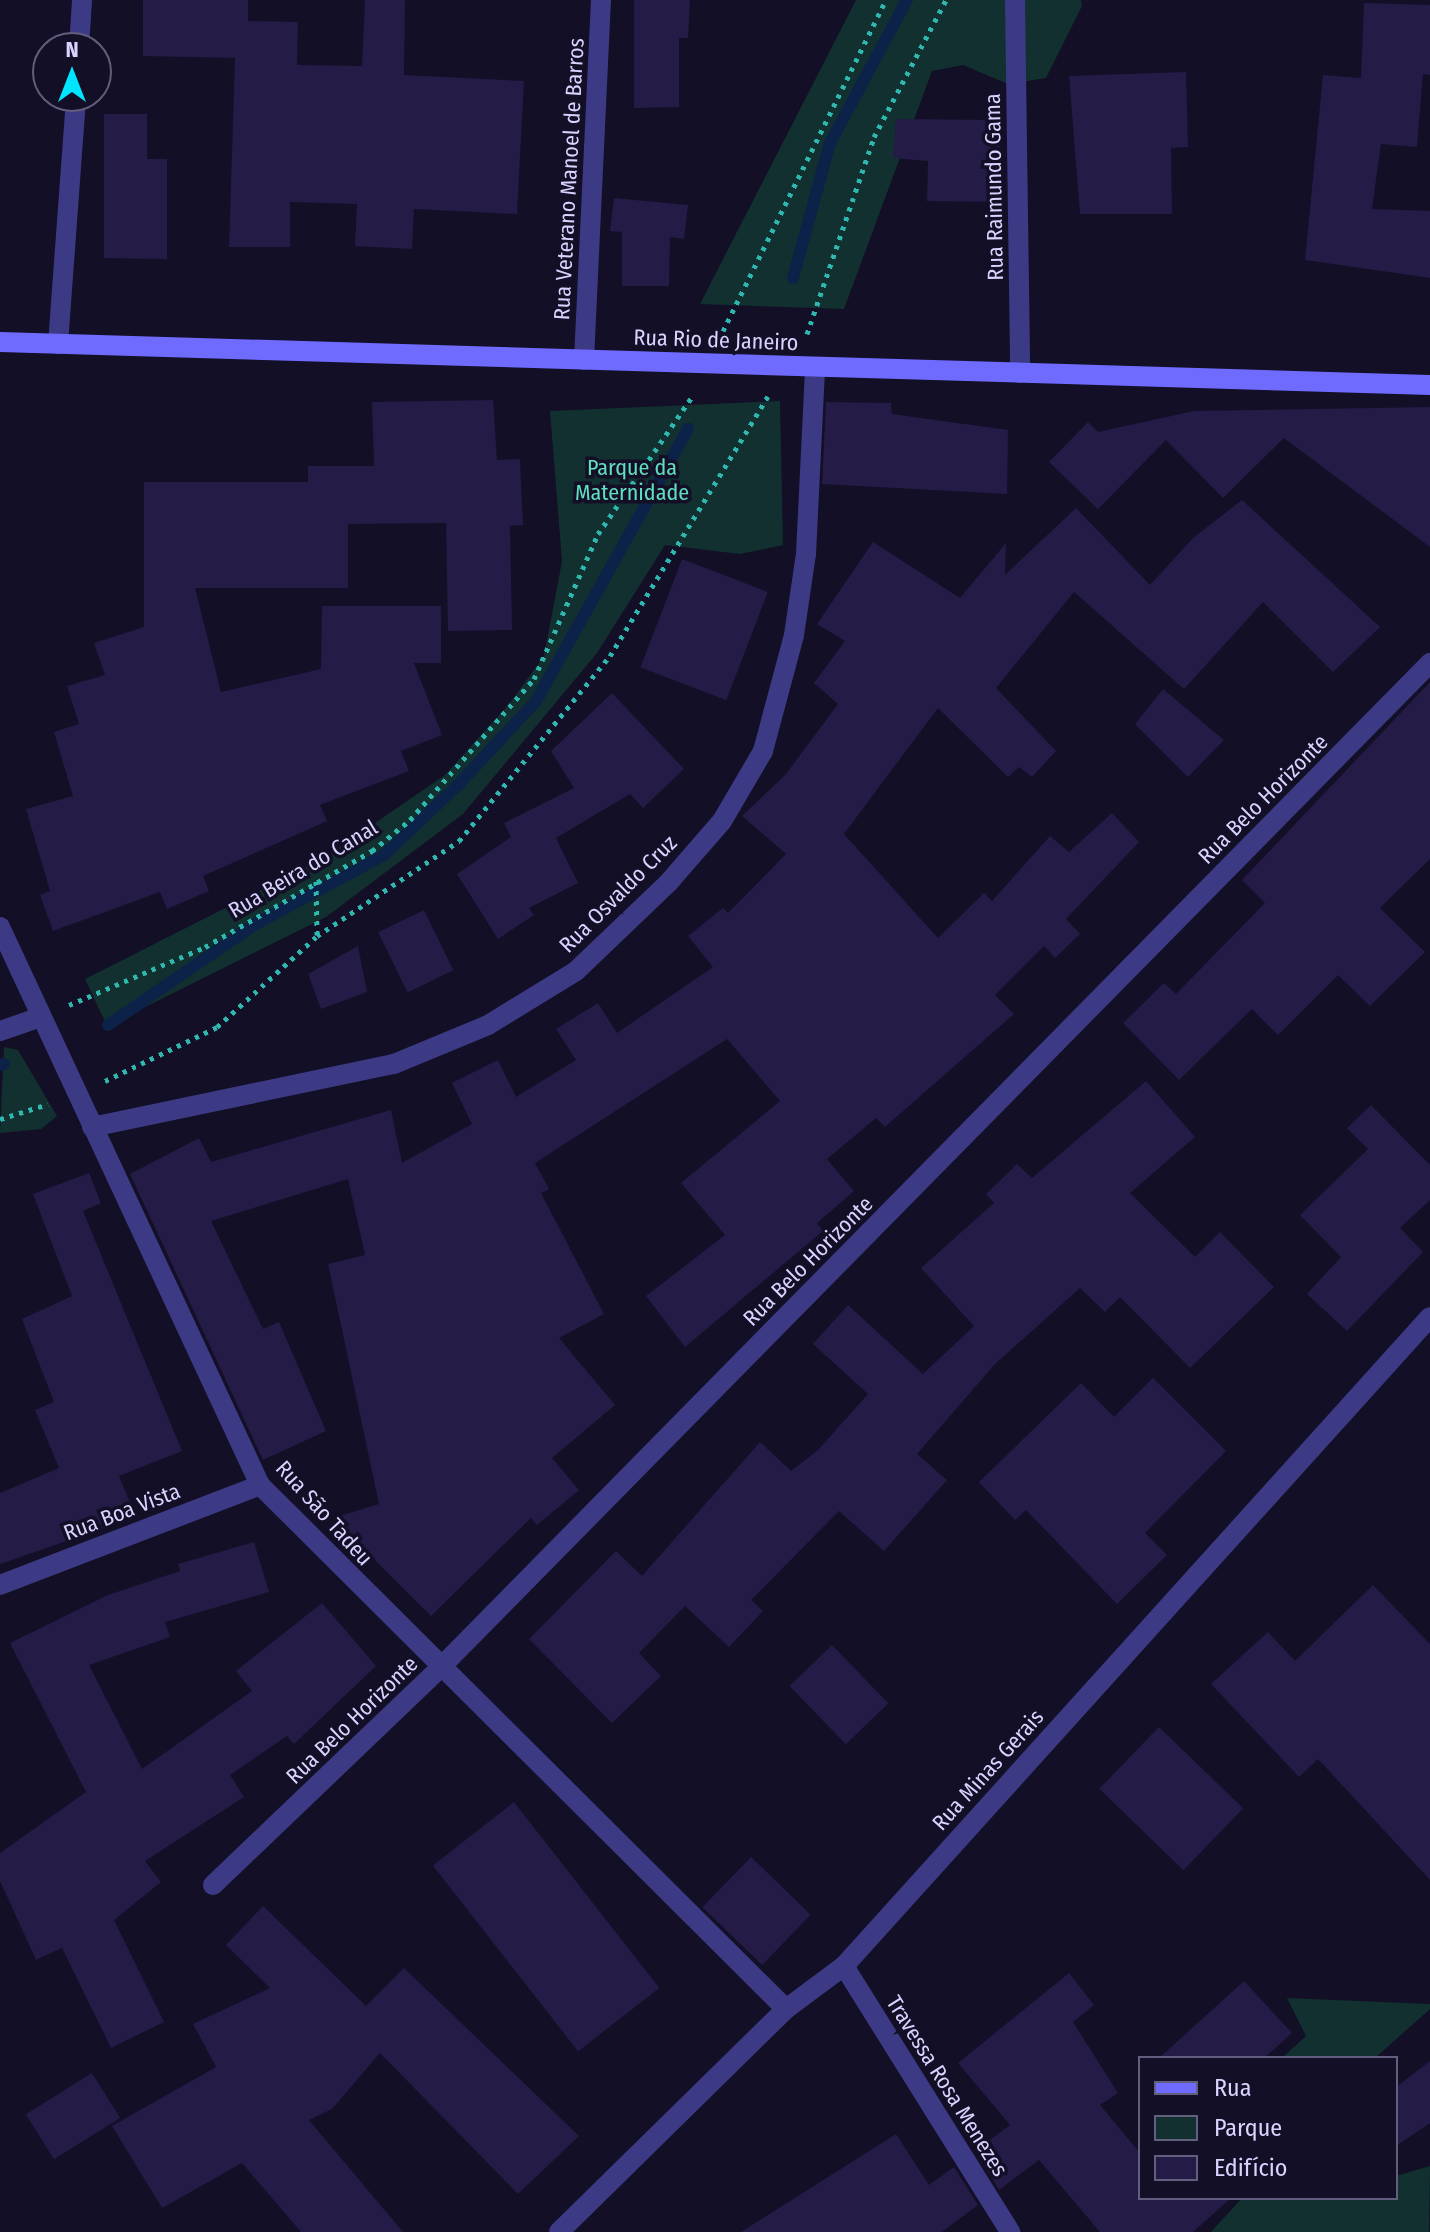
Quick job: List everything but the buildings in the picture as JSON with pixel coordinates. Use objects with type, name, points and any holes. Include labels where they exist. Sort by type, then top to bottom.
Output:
[{"type":"main road","name":"Rua Rio de Janeiro","points":[[0,342],[1430,385]]},
{"type":"street","points":[[80,32],[82,0]]},
{"type":"street","name":"Rua Veterano Manoel de Barros","points":[[584,360],[601,0]]},
{"type":"street","name":"Rua Raimundo Gama","points":[[1015,0],[1020,373]]},
{"type":"street","points":[[58,344],[75,112]]},
{"type":"street","name":"Rua Osvaldo Cruz","points":[[92,1127],[394,1064],[488,1025],[576,971],[669,882],[722,821],[763,751],[794,635],[806,554],[815,367]]},
{"type":"street","name":"Rua Belo Horizonte","points":[[213,1885],[438,1670],[1430,663]]},
{"type":"street","name":"Rua São Tadeu","points":[[0,927],[42,1027],[76,1091],[260,1485],[438,1670],[786,2009]]},
{"type":"street","points":[[0,1031],[42,1027]]},
{"type":"street","name":"Rua Minas Gerais","points":[[559,2232],[786,2009],[844,1966],[1430,1317]]},
{"type":"street","name":"Rua Boa Vista","points":[[0,1585],[260,1485]]},
{"type":"street","name":"Travessa Rosa Menezes","points":[[844,1966],[1010,2232]]},
{"type":"path","points":[[707,364],[886,0]]},
{"type":"path","points":[[0,1119],[76,1091],[217,1027],[317,936],[459,841],[503,791],[610,656],[785,366],[817,319],[874,137],[946,0]]},
{"type":"path","name":"Rua Beira do Canal","points":[[42,1027],[205,947],[316,880],[372,851],[410,820],[534,679],[598,534],[689,404]]},
{"type":"path","points":[[316,880],[317,936]]},
{"type":"green space","points":[[856,0],[1081,0],[1082,6],[1046,78],[1008,84],[963,65],[932,71],[844,309],[700,304]]},
{"type":"green space","name":"Parque da Maternidade","points":[[780,401],[783,545],[740,554],[665,545],[597,653],[463,814],[326,917],[107,1026],[85,979],[324,858],[445,775],[510,703],[544,656],[562,561],[550,411]]},
{"type":"green space","points":[[4,1047],[18,1050],[57,1116],[41,1129],[0,1133]]},
{"type":"green space","points":[[1287,1998],[1430,2004],[1430,2009],[1377,2056],[1284,2056],[1306,2036]]},
{"type":"green space","points":[[1430,2166],[1429,2232],[1211,2232],[1240,2200],[1398,2200],[1398,2175]]},
{"type":"waterway","points":[[793,278],[830,143],[907,0]]},
{"type":"waterway","points":[[108,1025],[254,925],[384,855],[459,784],[536,701],[688,429]]},
{"type":"waterway","points":[[0,1065],[4,1064]]}]
